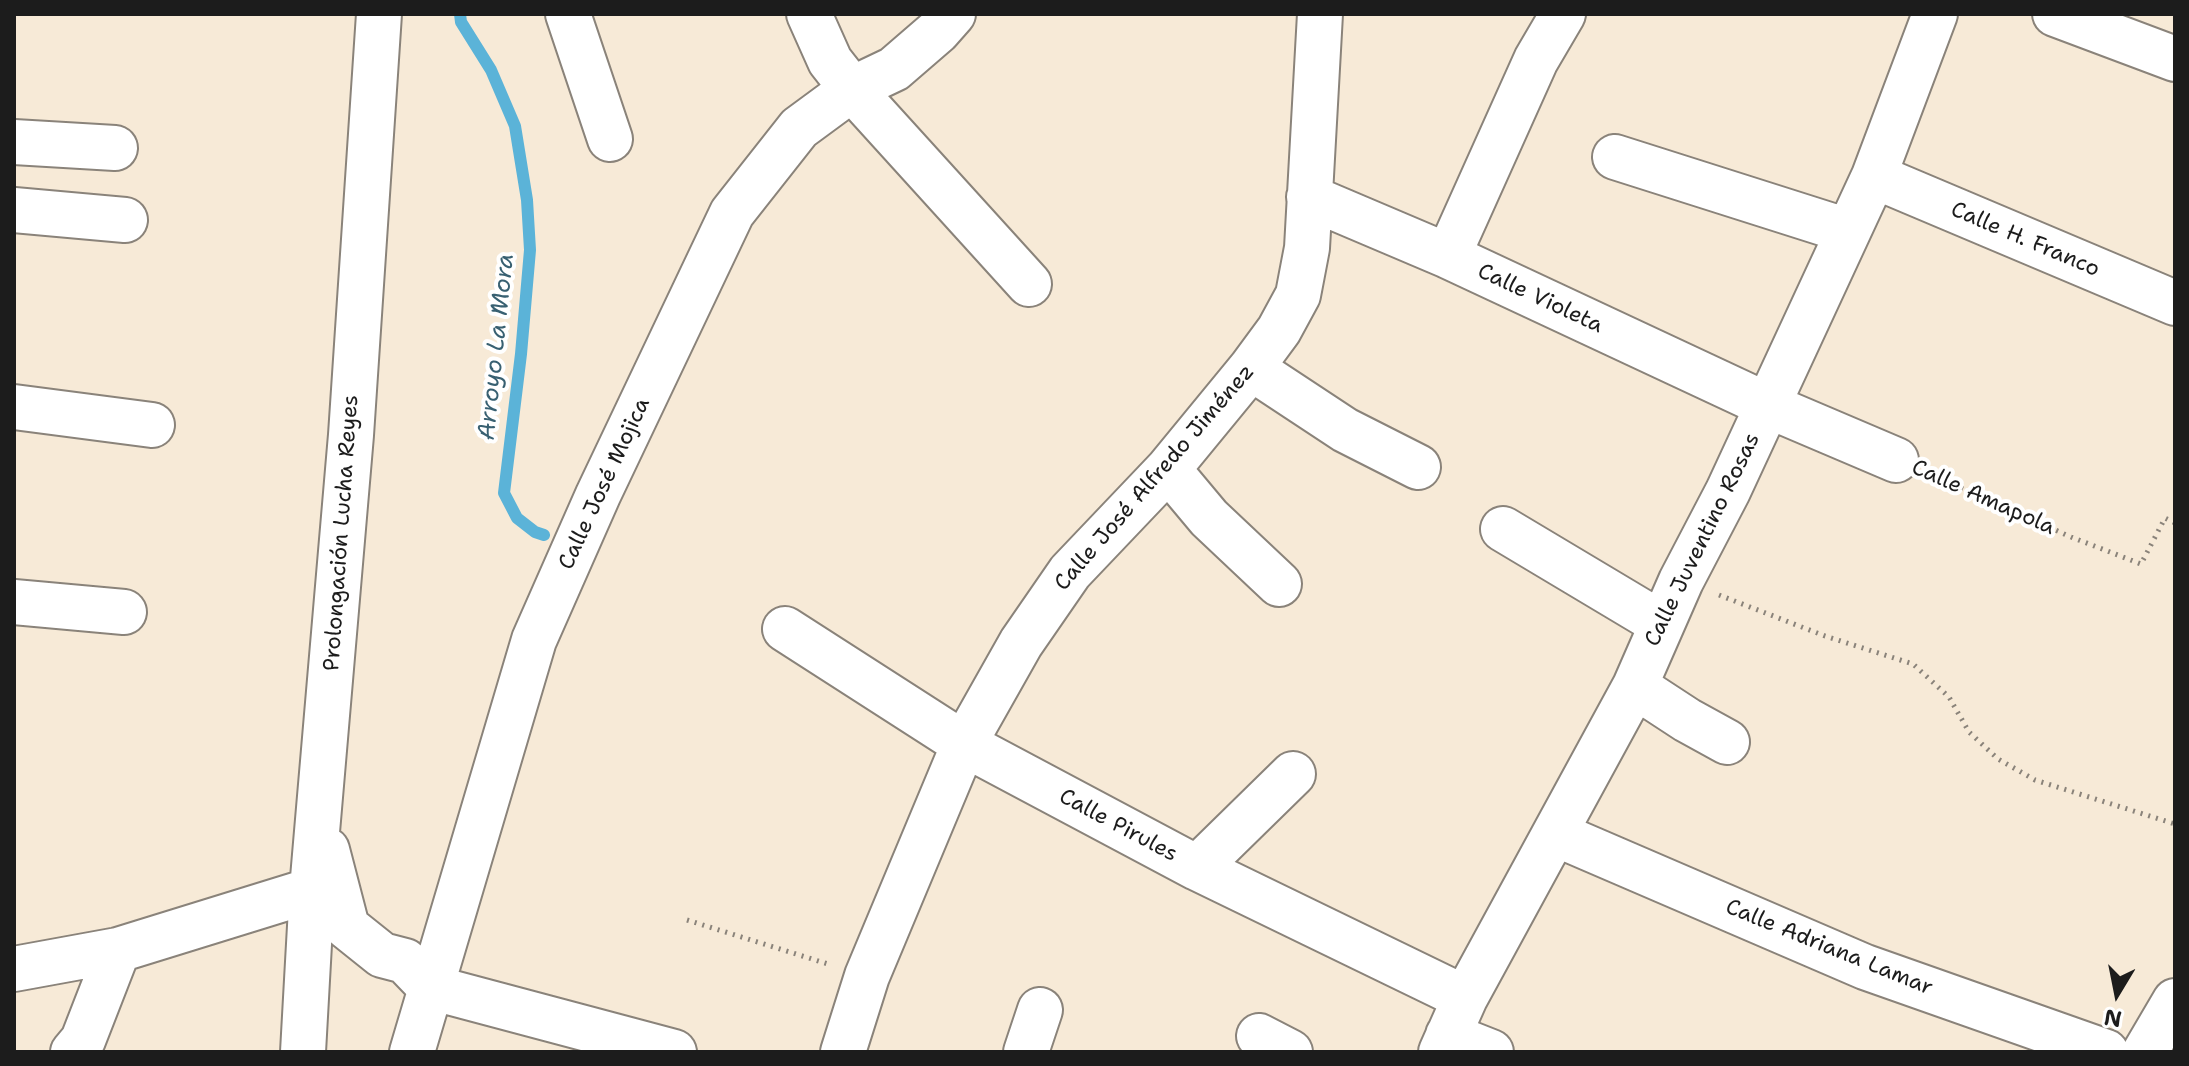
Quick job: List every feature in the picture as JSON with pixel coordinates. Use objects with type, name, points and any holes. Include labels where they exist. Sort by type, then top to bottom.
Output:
[{"type":"street","name":"Prolongación Lucha Reyes","points":[[303,1052],[312,890],[351,435],[379,14]]},
{"type":"street","points":[[568,14],[610,139]]},
{"type":"street","points":[[809,14],[830,61],[852,89],[1029,284]]},
{"type":"street","name":"Calle José Mojica","points":[[412,1052],[534,640],[598,495],[732,213],[799,128],[852,89],[894,69],[953,14]]},
{"type":"street","name":"Calle José Alfredo Jiménez","points":[[843,1052],[867,976],[964,744],[1021,643],[1070,572],[1168,469],[1251,368],[1279,330],[1298,295],[1307,248],[1320,14]]},
{"type":"street","points":[[1448,256],[1536,60],[1563,14]]},
{"type":"street","name":"Calle Juventino Rosas","points":[[1451,1028],[1635,686],[1681,581],[1769,406],[1874,176],[1935,14]]},
{"type":"street","points":[[2055,14],[2175,59]]},
{"type":"street","points":[[14,142],[115,148]]},
{"type":"street","points":[[1615,157],[1848,231]]},
{"type":"street","name":"Calle H. Franco","points":[[1874,176],[2175,303]]},
{"type":"street","name":"Calle Violeta","points":[[1309,197],[1448,256],[1769,406]]},
{"type":"street","points":[[14,210],[125,220]]},
{"type":"street","points":[[1251,368],[1345,430],[1418,467]]},
{"type":"street","name":"Calle Amapola","points":[[1769,406],[1896,460]]},
{"type":"street","points":[[14,407],[152,425]]},
{"type":"street","points":[[1168,469],[1209,518],[1279,584]]},
{"type":"street","points":[[1503,529],[1662,624]]},
{"type":"street","points":[[14,602],[124,612]]},
{"type":"street","name":"Calle Pirules","points":[[785,629],[964,744],[1197,868],[1491,1052]]},
{"type":"street","points":[[1635,686],[1727,742]]},
{"type":"street","points":[[1197,868],[1293,774]]},
{"type":"street","points":[[320,823],[347,927],[382,955],[405,961],[430,987],[674,1052]]},
{"type":"street","name":"Calle Adriana Lamar","points":[[1556,834],[1865,967],[2106,1052]]},
{"type":"street","points":[[14,969],[118,950],[312,890]]},
{"type":"street","points":[[73,1052],[83,1040],[118,950]]},
{"type":"street","points":[[2145,1052],[2175,1001]]},
{"type":"street","points":[[1026,1052],[1040,1010]]},
{"type":"path","name":"Calle Amapola","points":[[1896,460],[2071,537],[2141,564],[2165,518],[2175,523]]},
{"type":"path","points":[[1681,581],[1825,636],[1913,664],[1949,697],[1969,732],[1998,759],[2035,780],[2175,824]]},
{"type":"path","points":[[687,920],[867,976]]},
{"type":"waterway","name":"Arroyo La Mora","points":[[460,14],[461,22],[491,70],[515,126],[527,200],[530,250],[504,493],[517,518],[544,535]]}]
